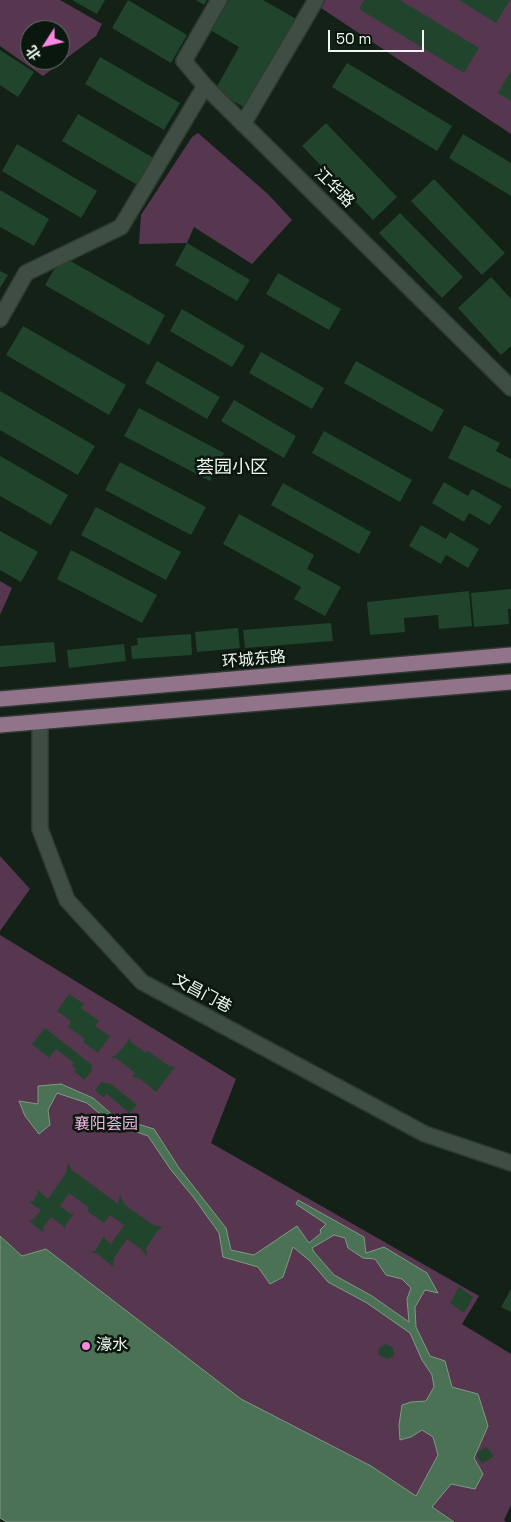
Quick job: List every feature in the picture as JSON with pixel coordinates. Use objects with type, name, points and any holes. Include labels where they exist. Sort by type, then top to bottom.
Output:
[{"type":"main road","name":"环城东路","points":[[0,699],[511,655]]},
{"type":"main road","points":[[0,725],[511,682]]},
{"type":"street","name":"江华路","points":[[219,0],[184,61],[205,86],[511,388]]},
{"type":"street","points":[[243,124],[316,0]]},
{"type":"street","points":[[0,319],[26,273],[121,227],[205,86]]},
{"type":"street","name":"文昌门巷","points":[[40,722],[40,829],[67,900],[142,982],[425,1134],[511,1163]]},
{"type":"green space","points":[[0,0],[60,0],[102,24],[96,36],[70,56],[70,20],[20,20],[20,60],[0,46]]},
{"type":"green space","points":[[309,0],[511,0],[511,134]]},
{"type":"green space","points":[[34,70],[51,70],[43,76]]},
{"type":"green space","points":[[198,133],[269,195],[292,220],[252,264],[194,227],[187,243],[139,244],[141,215],[192,137]]},
{"type":"green space","points":[[0,581],[12,588],[0,615]]},
{"type":"green space","points":[[0,856],[30,889],[0,931]]},
{"type":"green space","name":"襄阳荟园","points":[[0,935],[236,1079],[211,1143],[479,1296],[462,1324],[511,1354],[511,1505],[504,1520],[506,1522],[454,1522],[371,1466],[241,1399],[46,1249],[22,1256],[0,1236]]},
{"type":"shaded area","name":"濠水","points":[[61,1084],[93,1098],[115,1117],[154,1129],[179,1168],[226,1228],[231,1250],[254,1255],[297,1226],[309,1243],[321,1233],[320,1230],[326,1224],[296,1204],[298,1200],[364,1237],[366,1253],[384,1247],[427,1273],[438,1293],[425,1290],[415,1307],[416,1327],[430,1356],[445,1361],[452,1387],[478,1394],[488,1426],[474,1458],[483,1474],[475,1489],[451,1484],[432,1507],[454,1522],[7,1522],[0,1518],[0,1236],[22,1256],[46,1249],[241,1399],[371,1466],[416,1496],[438,1455],[433,1437],[422,1430],[411,1437],[400,1440],[399,1425],[402,1405],[426,1401],[434,1387],[432,1375],[422,1360],[410,1333],[367,1303],[328,1282],[310,1261],[293,1247],[283,1277],[270,1284],[258,1267],[223,1257],[219,1233],[171,1170],[148,1136],[134,1131],[118,1129],[87,1103],[57,1093],[48,1110],[50,1125],[39,1134],[25,1116],[19,1101],[38,1104],[38,1086]],"holes":[[[334,1235],[345,1238],[348,1248],[363,1258],[375,1259],[386,1275],[402,1279],[411,1288],[407,1299],[409,1322],[372,1296],[334,1275],[312,1248]]]},
{"type":"building","points":[[72,0],[105,0],[97,14]]},
{"type":"building","points":[[128,0],[187,35],[171,63],[112,28]]},
{"type":"building","points":[[196,0],[207,0],[204,5]]},
{"type":"building","points":[[223,0],[263,0],[296,19],[245,108],[215,90],[239,47],[207,28]]},
{"type":"building","points":[[364,0],[400,0],[479,48],[464,73],[359,9]]},
{"type":"building","points":[[459,0],[510,0],[496,23]]},
{"type":"building","points":[[0,50],[20,63],[20,70],[31,70],[34,72],[18,97],[0,85]]},
{"type":"building","points":[[100,57],[180,103],[164,130],[85,84]]},
{"type":"building","points":[[347,63],[452,126],[437,151],[332,87]]},
{"type":"building","points":[[511,71],[511,101],[498,93]]},
{"type":"building","points":[[78,114],[157,160],[141,187],[62,141]]},
{"type":"building","points":[[326,123],[397,197],[373,220],[302,146]]},
{"type":"building","points":[[463,134],[511,163],[511,196],[449,158]]},
{"type":"building","points":[[17,144],[97,191],[81,218],[2,171]]},
{"type":"building","points":[[434,179],[505,253],[482,275],[411,201]]},
{"type":"building","points":[[0,190],[49,219],[34,246],[0,227]]},
{"type":"building","points":[[400,213],[463,277],[442,298],[379,233]]},
{"type":"building","points":[[187,243],[250,280],[237,301],[175,265]]},
{"type":"building","points":[[62,256],[165,315],[149,345],[45,285]]},
{"type":"building","points":[[0,271],[8,275],[0,288]]},
{"type":"building","points":[[278,273],[341,309],[329,330],[266,294]]},
{"type":"building","points":[[491,277],[511,299],[511,346],[501,355],[458,308]]},
{"type":"building","points":[[182,309],[245,346],[232,367],[170,331]]},
{"type":"building","points":[[23,326],[126,385],[109,415],[6,355]]},
{"type":"building","points":[[261,352],[324,388],[312,409],[249,373]]},
{"type":"building","points":[[157,361],[220,397],[207,419],[145,383]]},
{"type":"building","points":[[356,361],[444,410],[432,432],[344,383]]},
{"type":"building","points":[[0,391],[95,446],[78,475],[0,430]]},
{"type":"building","points":[[234,400],[296,436],[284,458],[221,421]]},
{"type":"building","points":[[139,408],[224,453],[210,481],[124,436]]},
{"type":"building","points":[[464,425],[500,443],[496,451],[511,459],[511,489],[448,458]]},
{"type":"building","points":[[324,431],[412,480],[400,502],[312,453]]},
{"type":"building","points":[[0,456],[68,495],[51,525],[0,496]]},
{"type":"building","points":[[120,462],[206,507],[191,535],[105,490]]},
{"type":"building","points":[[444,482],[468,496],[472,489],[502,506],[490,525],[469,513],[464,522],[432,503]]},
{"type":"building","points":[[283,483],[371,532],[359,554],[271,505]]},
{"type":"building","points":[[96,507],[181,552],[166,580],[81,535]]},
{"type":"building","points":[[239,514],[314,555],[307,569],[341,587],[325,616],[294,599],[301,587],[223,544]]},
{"type":"building","points":[[421,525],[446,539],[450,532],[479,549],[468,568],[446,555],[441,564],[409,546]]},
{"type":"building","points":[[0,531],[38,552],[21,582],[0,570]]},
{"type":"building","points":[[71,550],[157,595],[142,623],[57,579]]},
{"type":"building","points":[[511,589],[511,609],[508,609],[509,624],[474,627],[471,593]]},
{"type":"building","points":[[469,591],[472,626],[439,629],[438,615],[404,618],[405,632],[370,635],[367,602]]},
{"type":"building","points":[[331,623],[333,641],[245,648],[243,630]]},
{"type":"building","points":[[238,628],[240,648],[197,652],[195,632]]},
{"type":"building","points":[[191,634],[192,655],[132,659],[131,646],[138,645],[137,638]]},
{"type":"building","points":[[54,642],[56,662],[0,667],[0,646]]},
{"type":"building","points":[[124,644],[126,661],[69,668],[67,650]]},
{"type":"building","points":[[69,994],[84,1004],[81,1008],[99,1021],[95,1026],[110,1036],[98,1053],[83,1042],[85,1039],[68,1027],[71,1021],[57,1011]]},
{"type":"building","points":[[45,1028],[92,1065],[91,1072],[84,1080],[74,1071],[76,1069],[72,1066],[74,1063],[56,1049],[49,1058],[32,1044]]},
{"type":"building","points":[[129,1038],[131,1042],[146,1053],[148,1051],[169,1066],[175,1067],[156,1092],[139,1078],[132,1077],[135,1073],[116,1058],[110,1057],[115,1056]]},
{"type":"building","points":[[101,1082],[111,1084],[137,1105],[129,1113],[107,1094],[103,1097],[95,1090]]},
{"type":"building","points":[[68,1163],[72,1170],[118,1204],[120,1195],[125,1205],[153,1225],[163,1227],[158,1230],[146,1248],[147,1257],[141,1249],[127,1239],[114,1258],[113,1267],[98,1254],[91,1252],[95,1251],[104,1236],[111,1244],[124,1225],[110,1215],[104,1223],[87,1211],[89,1208],[69,1193],[60,1206],[69,1213],[74,1214],[66,1224],[65,1229],[51,1217],[44,1226],[43,1232],[29,1221],[34,1219],[41,1210],[29,1202],[33,1201],[38,1190],[48,1199],[66,1173]]},
{"type":"building","points":[[459,1287],[473,1297],[464,1313],[450,1303]]},
{"type":"building","points":[[511,1289],[511,1312],[501,1307]]},
{"type":"building","points":[[386,1344],[393,1348],[394,1356],[387,1359],[378,1354],[380,1347]]},
{"type":"building","points":[[486,1447],[494,1456],[482,1464],[476,1454]]},
{"type":"place","name":"濠水","points":[[86,1346]]},
{"type":"district","name":"荟园小区","points":[[232,468]]}]
